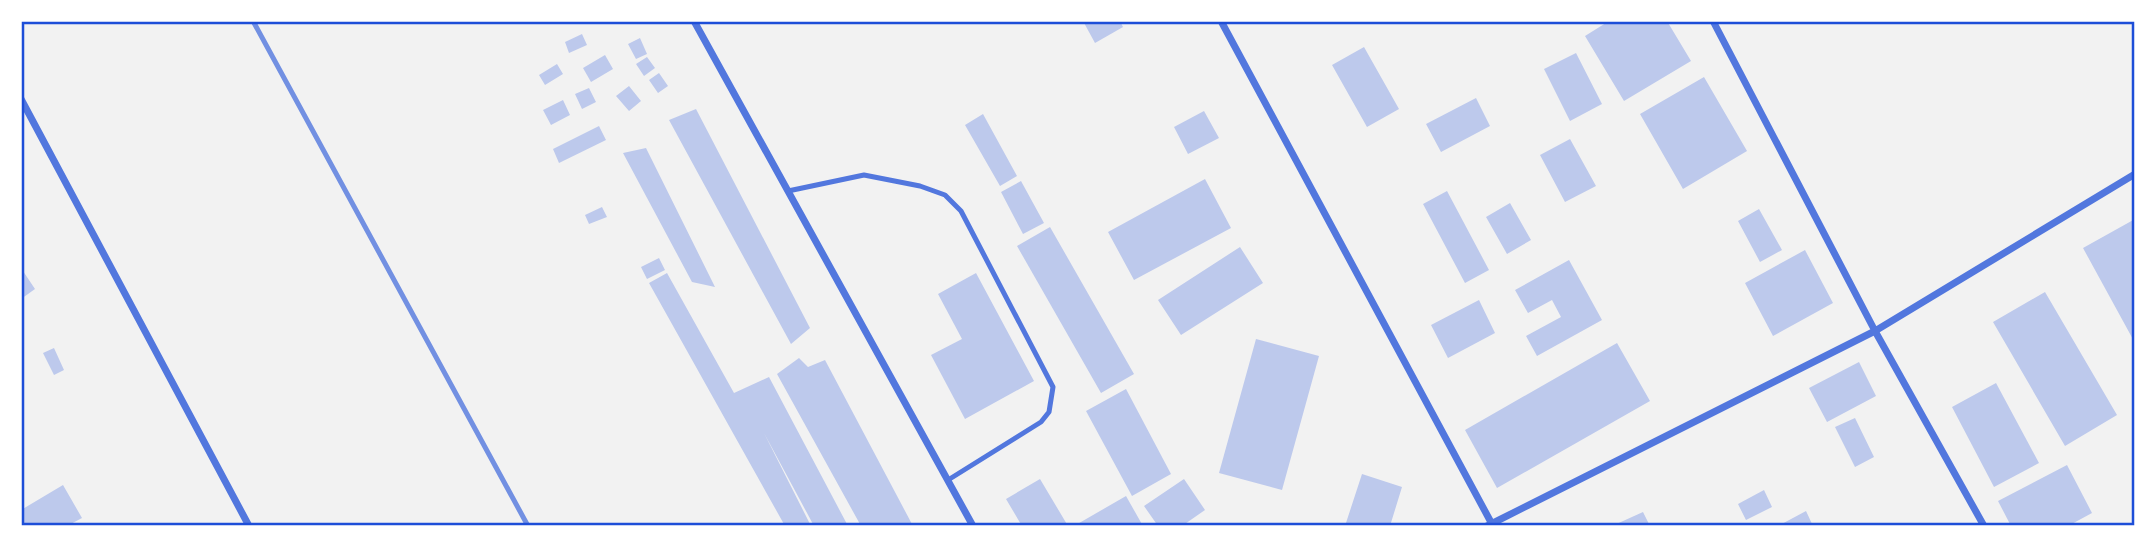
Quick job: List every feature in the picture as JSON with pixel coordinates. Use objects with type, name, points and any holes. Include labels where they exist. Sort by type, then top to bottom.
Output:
[{"type":"street","points":[[694,21],[974,526]]},
{"type":"street","points":[[1221,21],[1491,525],[1875,331],[2135,174]]},
{"type":"street","points":[[1713,21],[1875,331],[1984,526]]},
{"type":"street","points":[[21,99],[249,526]]},
{"type":"lane","points":[[788,191],[863,175],[920,186],[945,195],[961,211],[1053,387],[1049,412],[1041,422],[948,480]]},
{"type":"building","points":[[1083,21],[1120,21],[1123,27],[1095,43]]},
{"type":"building","points":[[1609,21],[1667,21],[1691,61],[1624,101],[1585,36]]},
{"type":"building","points":[[582,34],[587,45],[569,53],[565,42]]},
{"type":"building","points":[[640,38],[647,54],[636,59],[628,44]]},
{"type":"building","points":[[1364,47],[1399,109],[1367,127],[1332,65]]},
{"type":"building","points":[[1576,53],[1602,104],[1570,121],[1544,69]]},
{"type":"building","points":[[605,55],[613,69],[591,82],[583,68]]},
{"type":"building","points":[[647,57],[655,68],[644,76],[636,64]]},
{"type":"building","points":[[557,64],[563,74],[545,85],[539,75]]},
{"type":"building","points":[[659,73],[668,86],[658,93],[649,80]]},
{"type":"building","points":[[1704,77],[1747,151],[1683,189],[1640,114]]},
{"type":"building","points":[[629,86],[641,101],[629,111],[616,96]]},
{"type":"building","points":[[589,88],[596,102],[582,109],[575,94]]},
{"type":"building","points":[[1476,98],[1490,126],[1441,152],[1426,124]]},
{"type":"building","points":[[563,100],[570,115],[551,125],[543,110]]},
{"type":"building","points":[[696,109],[810,328],[791,344],[669,120]]},
{"type":"building","points":[[1204,111],[1219,138],[1188,154],[1174,127]]},
{"type":"building","points":[[983,114],[1017,176],[1000,186],[965,125]]},
{"type":"building","points":[[599,126],[606,140],[559,163],[553,149]]},
{"type":"building","points":[[1570,139],[1596,186],[1565,202],[1540,155]]},
{"type":"building","points":[[646,148],[715,287],[692,282],[623,153]]},
{"type":"building","points":[[1205,179],[1231,228],[1134,280],[1108,232]]},
{"type":"building","points":[[1021,181],[1044,223],[1023,234],[1001,192]]},
{"type":"building","points":[[1447,191],[1489,270],[1465,283],[1423,204]]},
{"type":"building","points":[[1510,203],[1531,240],[1507,254],[1486,217]]},
{"type":"building","points":[[602,207],[607,217],[589,224],[585,215]]},
{"type":"building","points":[[1759,209],[1782,250],[1760,262],[1738,221]]},
{"type":"building","points":[[2135,219],[2135,343],[2083,248]]},
{"type":"building","points":[[1050,227],[1134,374],[1101,393],[1017,246]]},
{"type":"building","points":[[1240,247],[1263,283],[1181,335],[1158,300]]},
{"type":"building","points":[[1805,250],[1833,303],[1773,336],[1745,283]]},
{"type":"building","points":[[659,258],[665,270],[647,279],[641,267]]},
{"type":"building","points":[[1569,260],[1602,320],[1537,356],[1526,336],[1561,317],[1552,300],[1528,313],[1515,290]]},
{"type":"building","points":[[21,268],[35,289],[21,299]]},
{"type":"building","points":[[667,273],[734,393],[769,377],[848,526],[814,526],[764,433],[811,526],[785,526],[649,283]]},
{"type":"building","points":[[976,273],[1034,381],[965,419],[931,355],[962,339],[938,294]]},
{"type":"building","points":[[2045,292],[2117,415],[2065,446],[1993,322]]},
{"type":"building","points":[[1479,300],[1495,333],[1448,358],[1431,325]]},
{"type":"building","points":[[1256,339],[1319,356],[1282,490],[1219,473]]},
{"type":"building","points":[[1617,343],[1650,401],[1497,488],[1465,430]]},
{"type":"building","points":[[54,348],[64,370],[54,375],[43,353]]},
{"type":"building","points":[[799,358],[808,367],[825,360],[913,526],[861,526],[777,374]]},
{"type":"building","points":[[1859,362],[1876,396],[1827,422],[1809,388]]},
{"type":"building","points":[[1996,383],[2039,463],[1994,487],[1952,407]]},
{"type":"building","points":[[1126,389],[1171,474],[1132,496],[1086,411]]},
{"type":"building","points":[[1855,418],[1874,457],[1855,467],[1835,427]]},
{"type":"building","points":[[2067,465],[2092,513],[2068,526],[2011,526],[1998,501]]},
{"type":"building","points":[[1362,474],[1402,487],[1390,526],[1345,526]]},
{"type":"building","points":[[1040,479],[1068,526],[1022,526],[1006,499]]},
{"type":"building","points":[[1184,479],[1205,510],[1182,526],[1158,526],[1144,506]]},
{"type":"building","points":[[63,485],[82,518],[67,526],[21,526],[21,510]]},
{"type":"building","points":[[1764,490],[1772,507],[1746,520],[1738,504]]},
{"type":"building","points":[[1126,496],[1143,526],[1074,526]]},
{"type":"building","points":[[1806,511],[1813,526],[1778,526]]},
{"type":"building","points":[[1643,512],[1650,526],[1612,526]]},
{"type":"railway","points":[[253,21],[528,526]]}]
